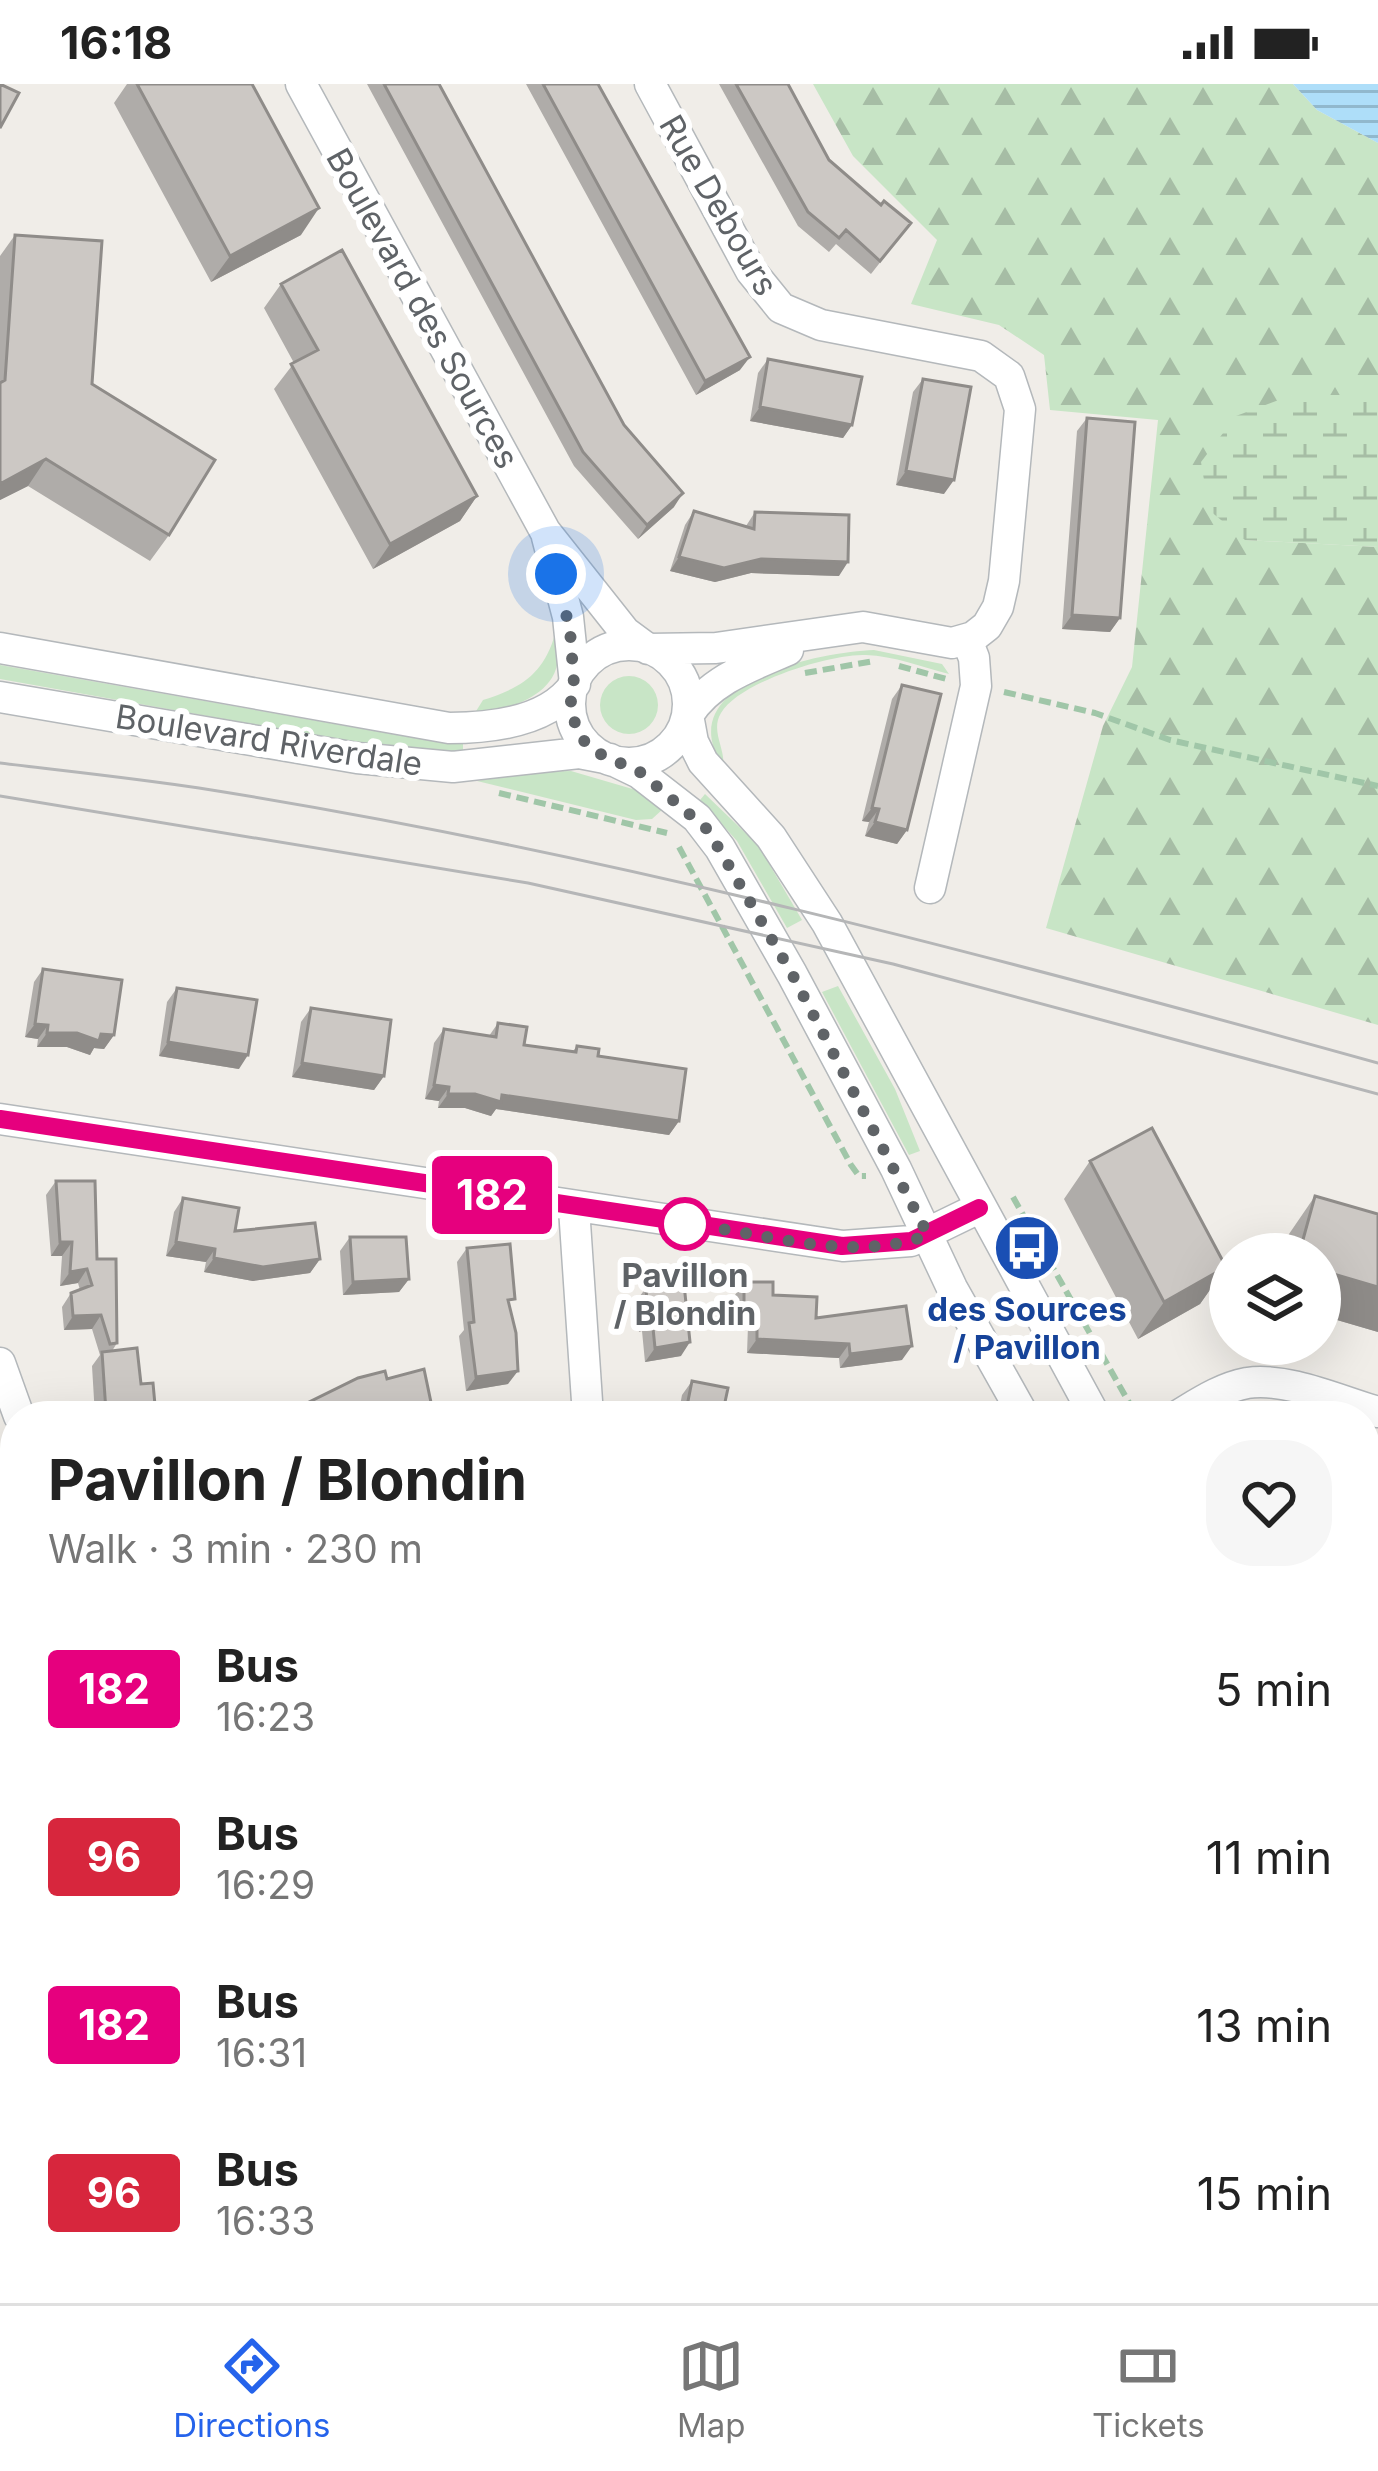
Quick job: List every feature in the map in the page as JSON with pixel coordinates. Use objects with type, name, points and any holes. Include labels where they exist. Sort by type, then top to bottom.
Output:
[{"type":"street","name":"Boulevard des Sources","points":[[301,84],[545,531],[625,632],[648,649]]},
{"type":"street","name":"Rue Debours","points":[[650,84],[751,272],[781,308],[821,325],[981,356],[1001,368],[1016,387],[1020,424],[1001,596],[987,626],[967,640]]},
{"type":"street","name":"Boulevard des Sources","points":[[545,531],[568,617],[574,684]]},
{"type":"street","points":[[930,888],[975,692],[976,668],[967,640],[941,643],[870,627],[688,651],[609,648],[588,662],[574,684],[570,707],[574,726],[587,744],[640,772],[698,818],[720,848],[792,974],[952,1288],[1016,1401]]},
{"type":"street","points":[[610,759],[634,762],[662,753],[677,740],[704,695],[727,678],[821,636]]},
{"type":"street","name":"Boulevard Riverdale","points":[[0,648],[449,728],[491,725],[538,712],[565,696],[574,684]]},
{"type":"street","points":[[648,649],[680,674],[693,742],[703,762],[771,837],[815,903],[1087,1401]]},
{"type":"street","name":"Boulevard Riverdale","points":[[0,697],[418,765],[470,767],[567,753],[610,759]]},
{"type":"street","points":[[0,1119],[842,1246],[875,1246],[928,1235],[979,1208]]},
{"type":"street","points":[[574,1208],[587,1401]]},
{"type":"street","points":[[0,1363],[14,1401]]},
{"type":"street","points":[[1203,1401],[1248,1383],[1278,1384],[1339,1401]]},
{"type":"path","points":[[789,678],[873,661],[955,681]]},
{"type":"path","points":[[994,690],[1095,713],[1157,736],[1378,786]]},
{"type":"path","points":[[494,791],[664,832],[674,839],[851,1165],[864,1177]]},
{"type":"path","points":[[1011,1194],[1128,1401]]},
{"type":"green space","points":[[813,84],[1293,84],[1317,110],[1378,143],[1378,395],[1292,395],[1245,540],[1378,547],[1378,1025],[1046,928],[1103,726],[1132,667],[1158,420],[1050,410],[1044,355],[999,325],[911,304],[937,240],[853,156]]},
{"type":"green space","points":[[1292,395],[1378,395],[1378,547],[1245,540],[1209,510],[1201,462],[1236,416]]},
{"type":"green space","points":[[555,634],[558,654],[549,683],[524,701],[473,716],[483,700],[529,678],[544,660]]},
{"type":"green space","points":[[874,650],[942,664],[949,674],[866,655],[832,659],[766,680],[721,713],[717,726],[723,766],[711,737],[716,713],[732,693],[787,666]]},
{"type":"green space","points":[[0,665],[420,739],[463,742],[463,754],[369,745],[0,679]]},
{"type":"green space","points":[[629,676],[650,684],[658,705],[650,726],[629,734],[608,726],[600,705],[608,684]]},
{"type":"green space","points":[[571,771],[636,790],[663,809],[652,819],[636,820],[477,781]]},
{"type":"green space","points":[[705,794],[758,845],[802,920],[787,928],[737,841],[700,800]]},
{"type":"green space","points":[[838,986],[895,1089],[920,1151],[909,1155],[822,992]]},
{"type":"water","points":[[1293,84],[1378,84],[1378,143],[1317,110]]},
{"type":"building","points":[[0,84],[19,93],[0,128]]},
{"type":"building","points":[[137,84],[252,84],[319,208],[230,256]]},
{"type":"building","points":[[384,84],[439,84],[624,425],[683,493],[647,525],[583,452]]},
{"type":"building","points":[[543,84],[598,84],[750,357],[705,381]]},
{"type":"building","points":[[736,84],[788,84],[829,160],[881,205],[884,201],[911,223],[880,261],[846,230],[839,238],[808,212]]},
{"type":"building","points":[[15,235],[102,241],[92,384],[215,460],[169,535],[46,459],[0,484],[0,383],[5,380]]},
{"type":"building","points":[[342,250],[477,496],[390,544],[291,364],[318,350],[281,284]]},
{"type":"building","points":[[768,359],[862,377],[852,425],[760,407]]},
{"type":"building","points":[[923,379],[971,387],[954,480],[906,471]]},
{"type":"building","points":[[1087,418],[1135,422],[1120,618],[1072,615]]},
{"type":"building","points":[[694,511],[754,529],[755,512],[849,515],[848,562],[761,559],[724,568],[679,557]]},
{"type":"building","points":[[902,685],[941,694],[907,830],[875,822],[879,809],[872,808]]},
{"type":"building","points":[[43,969],[122,980],[114,1035],[101,1034],[99,1041],[77,1033],[47,1033],[48,1025],[35,1024]]},
{"type":"building","points":[[177,988],[257,1000],[248,1055],[168,1042]]},
{"type":"building","points":[[311,1008],[391,1020],[384,1076],[302,1063]]},
{"type":"building","points":[[498,1023],[527,1027],[524,1045],[576,1052],[577,1046],[599,1049],[598,1056],[686,1069],[679,1121],[502,1095],[501,1102],[475,1094],[448,1094],[449,1087],[434,1085],[444,1029],[496,1037]]},
{"type":"building","points":[[1152,1128],[1209,1235],[1209,1277],[1164,1302],[1090,1161]]},
{"type":"building","points":[[56,1181],[95,1181],[97,1259],[116,1259],[117,1343],[110,1344],[101,1315],[73,1316],[71,1293],[92,1285],[87,1269],[70,1272],[72,1242],[60,1242]]},
{"type":"building","points":[[1315,1196],[1378,1214],[1378,1287],[1341,1276],[1341,1233],[1305,1233]]},
{"type":"building","points":[[183,1198],[239,1208],[235,1231],[315,1223],[320,1259],[263,1267],[214,1258],[215,1249],[176,1242]]},
{"type":"building","points":[[350,1237],[406,1237],[409,1279],[353,1282]]},
{"type":"building","points":[[510,1244],[515,1299],[508,1300],[518,1371],[476,1377],[467,1248]]},
{"type":"building","points":[[744,1282],[773,1282],[773,1295],[817,1297],[816,1318],[906,1306],[912,1346],[850,1354],[849,1344],[757,1339],[757,1312],[744,1311]]},
{"type":"building","points":[[684,1284],[690,1342],[655,1348],[646,1288]]},
{"type":"building","points":[[137,1348],[141,1384],[153,1383],[155,1401],[105,1401],[102,1352]]},
{"type":"building","points":[[424,1369],[431,1401],[311,1401],[358,1378],[385,1371],[387,1379]]},
{"type":"building","points":[[692,1381],[728,1388],[725,1401],[688,1401]]},
{"type":"tram line","points":[[0,763],[174,784],[348,813],[645,874],[939,945],[1378,1063]]},
{"type":"tram line","points":[[0,796],[528,883],[893,964],[1378,1094]]},
{"type":"bus line","name":"182","points":[[0,1119],[842,1246],[911,1241],[979,1208]]},
{"type":"place","name":"Pavillon / Blondin","points":[[685,1224]]},
{"type":"place","name":"des Sources / Pavillon","points":[[1027,1248]]},
{"type":"route","points":[[556,574],[570,630],[574,684],[570,707],[579,736],[596,752],[640,772],[708,830],[792,974],[928,1235],[859,1247],[685,1224]]}]
